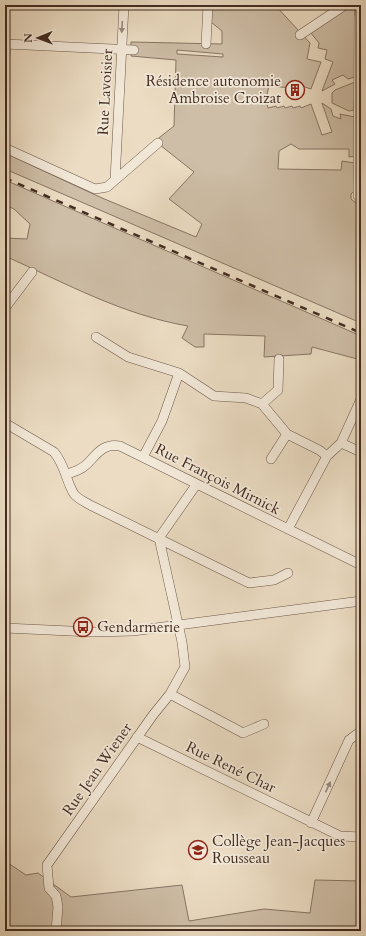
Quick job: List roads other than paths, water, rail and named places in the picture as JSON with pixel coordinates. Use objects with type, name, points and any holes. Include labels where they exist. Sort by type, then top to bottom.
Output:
[{"type":"street","name":"Rue Lavoisier","points":[[115,180],[124,5]]},
{"type":"street","points":[[206,44],[208,5]]},
{"type":"street","points":[[300,35],[345,5]]},
{"type":"street","points":[[358,196],[359,17],[361,6]]},
{"type":"street","points":[[5,44],[134,50]]},
{"type":"street","points":[[5,148],[95,189],[107,188],[158,143]]},
{"type":"street","points":[[5,308],[32,272]]},
{"type":"street","points":[[96,337],[128,357],[179,373],[214,396],[246,398],[262,404],[287,434],[319,450],[327,456]]},
{"type":"street","points":[[262,404],[278,390],[279,359]]},
{"type":"street","points":[[144,457],[162,421],[179,373]]},
{"type":"street","points":[[288,529],[327,456],[341,443],[361,400]]},
{"type":"street","points":[[5,423],[54,452],[59,458],[67,474],[75,495],[80,499],[159,538],[186,554],[249,583],[274,580],[288,573]]},
{"type":"street","points":[[271,459],[287,434]]},
{"type":"street","points":[[341,443],[361,452]]},
{"type":"street","name":"Rue François Mirnick","points":[[67,474],[79,470],[86,465],[95,453],[105,446],[113,444],[120,446],[196,485],[361,565]]},
{"type":"street","points":[[159,538],[196,485]]},
{"type":"street","name":"Rue Jean Wiener","points":[[56,931],[58,907],[56,896],[49,888],[46,872],[47,865],[137,737],[170,694],[185,667],[182,642],[159,538]]},
{"type":"street","points":[[5,628],[110,632],[178,626],[361,601]]},
{"type":"street","points":[[170,694],[244,733],[264,724]]},
{"type":"street","points":[[311,822],[350,740],[361,731]]},
{"type":"street","name":"Rue René Char","points":[[137,737],[340,836],[361,837]]},
{"type":"railway","points":[[5,178],[361,333]]},
{"type":"place","name":"Résidence autonomie Ambroise Croizat","points":[[295,90]]},
{"type":"place","name":"Gendarmerie","points":[[83,627]]},
{"type":"place","name":"Collège Jean-Jacques Rousseau","points":[[198,850]]}]
